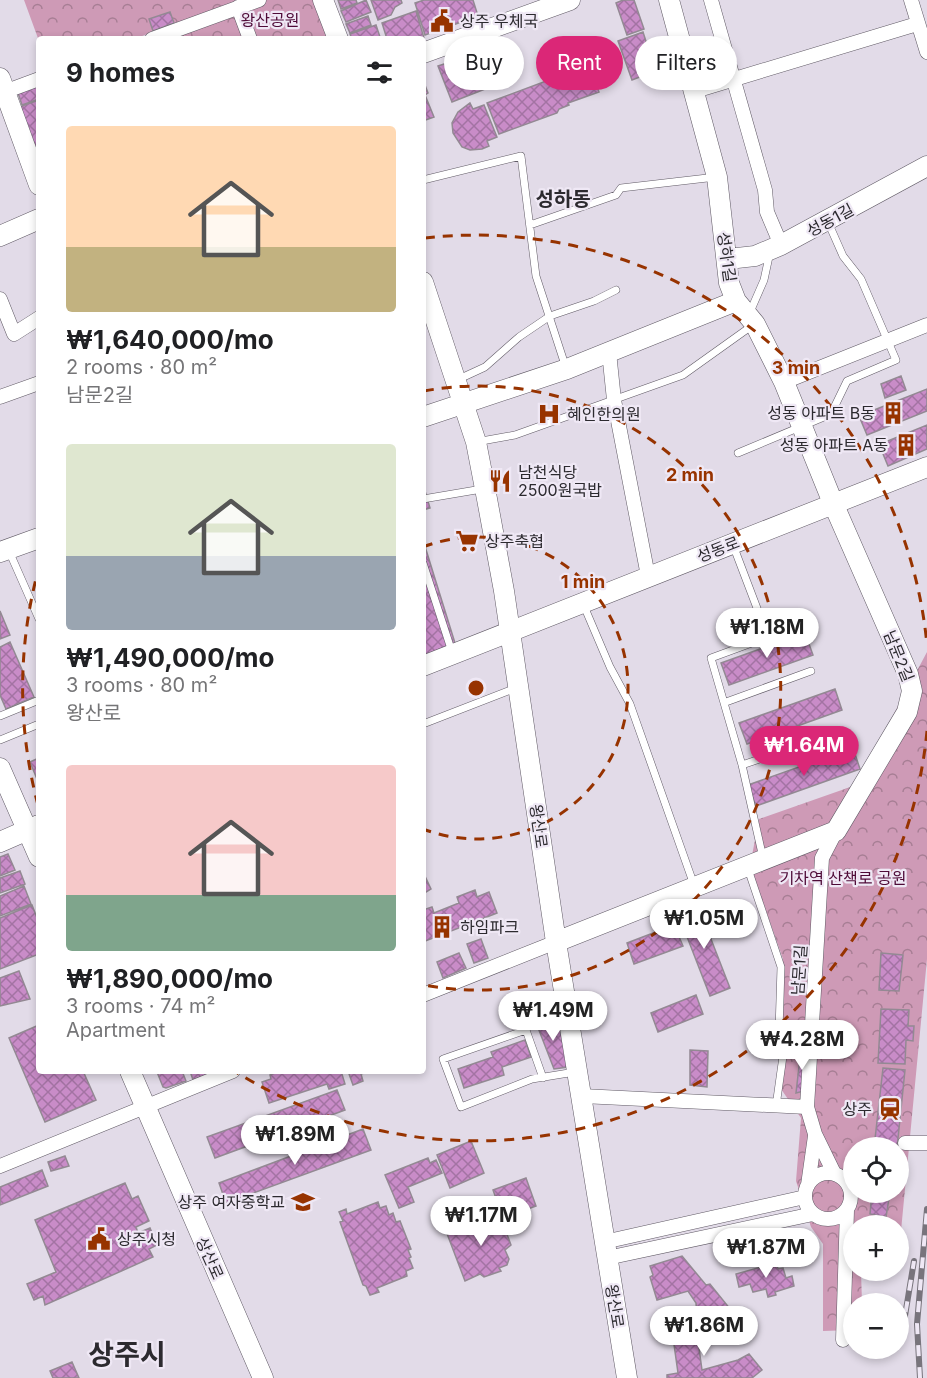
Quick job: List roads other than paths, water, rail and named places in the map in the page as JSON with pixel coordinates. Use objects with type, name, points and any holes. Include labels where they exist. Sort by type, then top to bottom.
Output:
[{"type":"street","points":[[165,36],[259,0]]},
{"type":"street","points":[[323,0],[337,36]]},
{"type":"street","points":[[426,52],[570,0]]},
{"type":"street","name":"성하1길","points":[[426,416],[465,405],[609,352],[747,313],[729,283],[717,177],[669,0]]},
{"type":"street","points":[[711,0],[721,36]]},
{"type":"street","points":[[911,0],[927,52]]},
{"type":"street","points":[[238,7],[249,36]]},
{"type":"street","points":[[737,78],[917,24]]},
{"type":"street","points":[[36,79],[2,85],[36,177]]},
{"type":"street","points":[[737,90],[765,190],[767,212],[776,247]]},
{"type":"street","name":"성동1길","points":[[728,259],[755,256],[776,247],[828,222],[927,166]]},
{"type":"street","points":[[0,236],[36,220]]},
{"type":"street","name":"왕산로","points":[[426,291],[476,442],[519,687],[556,942],[627,1378]]},
{"type":"street","points":[[0,299],[14,334],[36,320]]},
{"type":"street","name":"남문2길","points":[[747,313],[784,382],[833,504],[908,674],[912,691],[907,712],[836,831]]},
{"type":"street","points":[[784,382],[927,325]]},
{"type":"street","points":[[609,352],[614,400],[648,576]]},
{"type":"street","points":[[0,397],[36,384]]},
{"type":"street","name":"성동로","points":[[426,665],[927,467]]},
{"type":"street","points":[[4,550],[36,539]]},
{"type":"street","points":[[0,768],[33,828],[0,842]]},
{"type":"street","points":[[426,994],[836,831]]},
{"type":"street","name":"남문1길","points":[[834,1173],[815,1134],[807,1107],[822,858],[836,831]]},
{"type":"street","points":[[807,842],[822,858]]},
{"type":"street","name":"상산로","points":[[131,1074],[263,1378]]},
{"type":"street","points":[[0,1166],[145,1108],[221,1074]]},
{"type":"street","points":[[582,1095],[807,1107]]},
{"type":"street","points":[[813,1214],[806,1192],[815,1134]]},
{"type":"street","points":[[909,1143],[927,1143]]},
{"type":"street","points":[[606,1250],[806,1192],[814,1178],[834,1173],[848,1185],[851,1195],[847,1215]]},
{"type":"street","points":[[606,1250],[813,1214],[831,1218],[847,1210]]},
{"type":"street","points":[[831,1218],[843,1234]]},
{"type":"lane","points":[[426,179],[521,156],[536,276],[567,369]]},
{"type":"lane","points":[[530,225],[616,195],[621,188],[717,177]]},
{"type":"lane","points":[[738,453],[831,414],[848,381],[896,360],[861,279],[843,256],[828,222]]},
{"type":"lane","points":[[476,442],[515,435],[683,375],[747,313],[764,280],[776,247]]},
{"type":"lane","points":[[456,381],[484,367],[519,337],[549,316],[594,301],[616,290]]},
{"type":"lane","points":[[426,499],[484,489]]},
{"type":"lane","points":[[732,543],[768,637],[711,658],[726,702],[742,765],[755,862],[780,967],[779,1031],[784,1048],[776,1106]]},
{"type":"lane","points":[[4,550],[36,613]]},
{"type":"lane","points":[[426,572],[453,655]]},
{"type":"lane","points":[[583,604],[610,667],[630,704],[695,887]]},
{"type":"lane","points":[[726,702],[811,671]]},
{"type":"lane","points":[[426,723],[519,687]]},
{"type":"lane","points":[[0,716],[36,701]]},
{"type":"lane","points":[[0,740],[36,725]]},
{"type":"lane","points":[[742,765],[832,734]]},
{"type":"lane","points":[[543,1078],[526,1030],[443,1059],[461,1107],[532,1079],[543,1078],[578,1072]]},
{"type":"railway","points":[[920,1378],[917,1324],[927,1209]]},
{"type":"railway","points":[[909,1293],[914,1261]]},
{"type":"place","name":"상주 우체국","points":[[442,21]]},
{"type":"place","name":"성동 아파트 B동","points":[[893,413]]},
{"type":"place","name":"혜인한의원","points":[[549,414]]},
{"type":"place","name":"성동 아파트 A동","points":[[906,445]]},
{"type":"place","name":"남천식당 2500원국밥","points":[[500,481]]},
{"type":"place","name":"상주축협","points":[[467,541]]},
{"type":"place","name":"하임파크","points":[[442,927]]},
{"type":"place","name":"상주","points":[[890,1109]]},
{"type":"place","name":"상주 여자중학교","points":[[303,1202]]},
{"type":"place","name":"상주시청","points":[[99,1239]]},
{"type":"district","name":"성하동","points":[[563,199]]},
{"type":"district","name":"상주시","points":[[127,1354]]},
{"type":"park label","name":"왕산공원","points":[[270,20]]},
{"type":"park label","name":"기차역 산책로 공원","points":[[843,878]]}]
